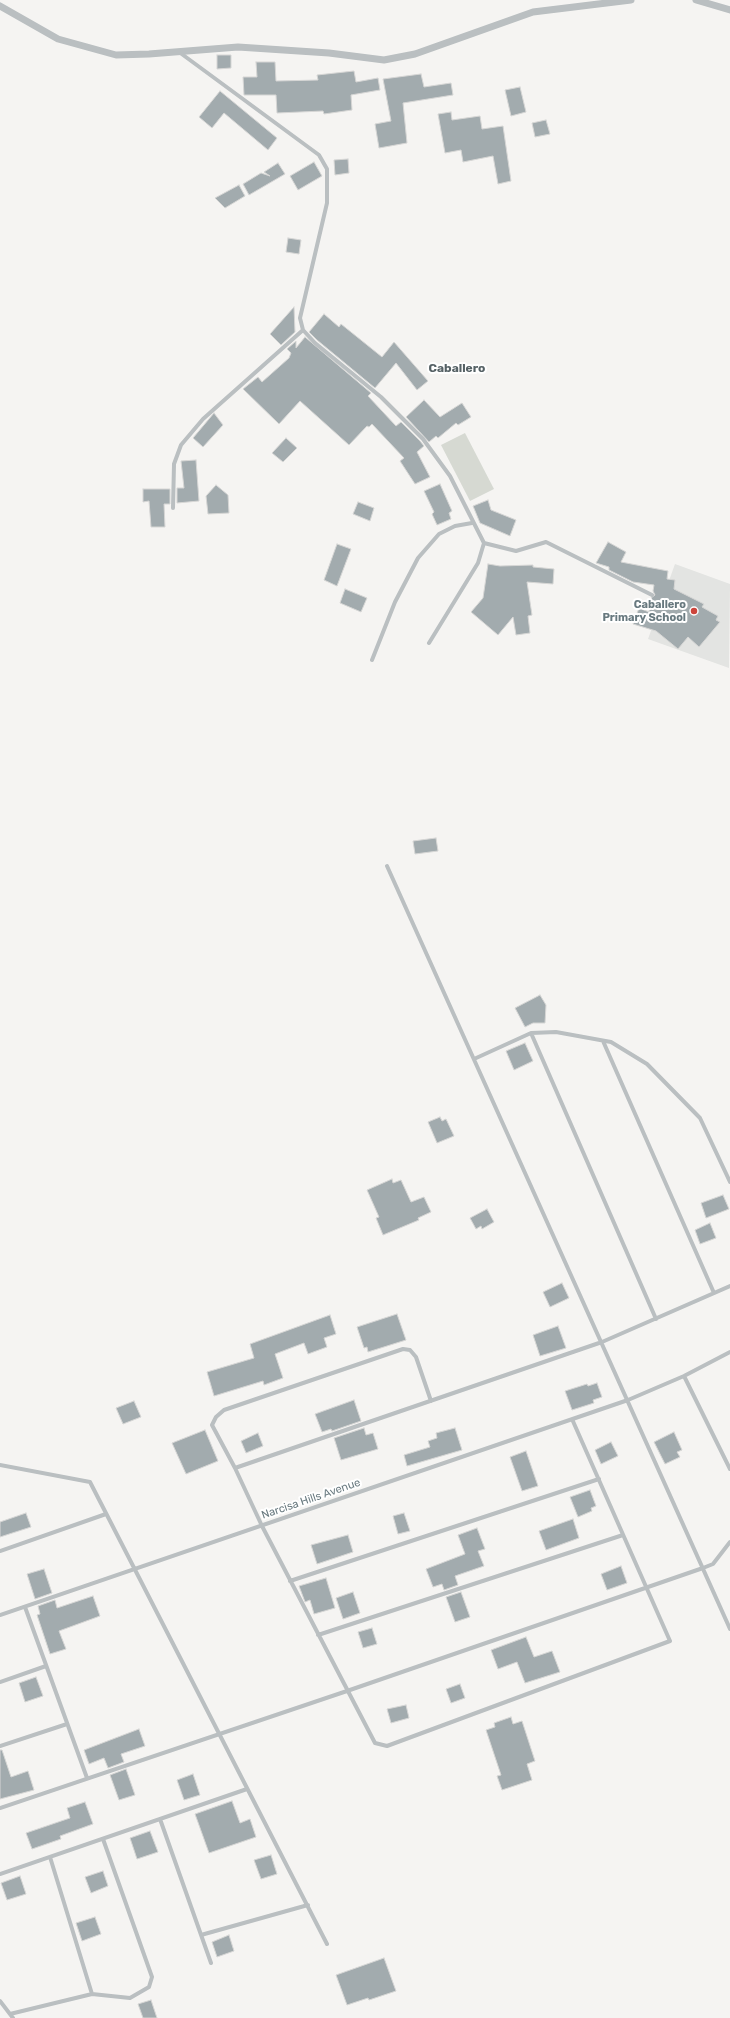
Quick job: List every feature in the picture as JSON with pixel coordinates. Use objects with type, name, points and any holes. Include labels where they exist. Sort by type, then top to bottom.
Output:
[{"type":"street","points":[[0,6],[58,39],[116,55],[238,47],[329,52],[384,60],[416,54],[533,12],[631,0]]},
{"type":"street","points":[[696,0],[730,10]]},
{"type":"street","points":[[178,51],[319,155],[327,169],[327,204],[300,318],[303,330],[315,343],[381,397],[423,439],[450,476],[472,523],[484,543],[516,551],[546,542],[652,595]]},
{"type":"street","points":[[174,508],[174,464],[181,444],[203,419],[303,330]]},
{"type":"street","points":[[372,660],[395,602],[418,558],[439,534],[455,526],[472,523]]},
{"type":"street","points":[[429,643],[478,563],[484,543]]},
{"type":"street","points":[[387,866],[730,1628]]},
{"type":"street","points":[[474,1059],[531,1032],[556,1032],[611,1042],[647,1064],[700,1118],[730,1182]]},
{"type":"street","points":[[531,1032],[656,1319]]},
{"type":"street","points":[[603,1041],[714,1293]]},
{"type":"street","points":[[235,1468],[602,1342],[730,1286]]},
{"type":"street","points":[[431,1401],[416,1357],[410,1350],[403,1349],[224,1410],[216,1417],[212,1425],[235,1468],[290,1581],[375,1743],[387,1746],[670,1641],[572,1419]]},
{"type":"street","name":"Narcisa Hills Avenue","points":[[0,1615],[628,1400],[684,1376],[730,1352]]},
{"type":"street","points":[[684,1376],[730,1469]]},
{"type":"street","points":[[0,1465],[90,1482],[327,1944]]},
{"type":"street","points":[[290,1581],[599,1479]]},
{"type":"street","points":[[0,1551],[106,1514]]},
{"type":"street","points":[[318,1634],[623,1535]]},
{"type":"street","points":[[0,1808],[347,1691],[703,1568],[713,1564],[730,1542]]},
{"type":"street","points":[[25,1607],[87,1778]]},
{"type":"street","points":[[0,1682],[46,1666]]},
{"type":"street","points":[[0,1746],[67,1724]]},
{"type":"street","points":[[0,1874],[247,1789]]},
{"type":"street","points":[[160,1819],[211,1963]]},
{"type":"street","points":[[0,2001],[12,2016],[92,1994],[130,1998],[149,1987],[152,1977],[103,1839]]},
{"type":"street","points":[[50,1857],[92,1994]]},
{"type":"street","points":[[201,1935],[308,1906]]},
{"type":"shaded area","points":[[465,433],[494,489],[470,501],[441,445]]},
{"type":"shaded area","name":"Caballero Primary School","points":[[675,564],[730,584],[729,668],[648,639]]},
{"type":"building","points":[[217,55],[231,55],[231,68],[217,69]]},
{"type":"building","points":[[256,62],[275,62],[276,81],[318,80],[317,75],[354,71],[356,82],[378,78],[380,90],[351,95],[352,110],[324,114],[323,111],[277,113],[276,95],[244,95],[243,77],[257,77]]},
{"type":"building","points":[[421,74],[424,87],[451,83],[453,95],[403,103],[407,143],[379,148],[375,124],[391,121],[383,79]]},
{"type":"building","points":[[520,87],[526,112],[511,116],[505,90]]},
{"type":"building","points":[[220,91],[277,138],[268,150],[224,113],[212,128],[199,117]]},
{"type":"building","points":[[451,112],[452,120],[480,116],[482,129],[503,126],[511,181],[498,184],[493,156],[463,162],[461,150],[445,153],[438,114]]},
{"type":"building","points":[[546,120],[550,134],[535,137],[532,123]]},
{"type":"building","points":[[348,159],[349,173],[335,175],[334,160]]},
{"type":"building","points":[[314,162],[322,176],[298,190],[290,176]]},
{"type":"building","points":[[278,163],[285,174],[249,195],[243,184],[261,173],[270,176],[264,172]]},
{"type":"building","points":[[239,185],[245,196],[225,208],[215,198]]},
{"type":"building","points":[[288,238],[301,240],[299,254],[286,252]]},
{"type":"building","points":[[294,307],[295,332],[281,345],[270,334]]},
{"type":"building","points":[[324,314],[339,327],[341,324],[382,357],[394,342],[428,381],[417,390],[396,363],[375,388],[309,332]]},
{"type":"building","points":[[305,337],[371,393],[368,396],[396,426],[401,422],[420,441],[424,446],[417,452],[430,477],[415,484],[400,461],[404,458],[372,424],[369,427],[367,426],[349,445],[300,401],[279,424],[243,389],[258,377],[262,382],[289,358],[291,353],[287,349],[296,341],[296,348]]},
{"type":"building","points":[[424,400],[440,417],[462,403],[471,417],[458,425],[456,423],[438,438],[436,436],[429,442],[406,417]]},
{"type":"building","points":[[214,413],[223,425],[203,447],[193,438]]},
{"type":"building","points":[[286,438],[297,448],[283,462],[272,453]]},
{"type":"building","points":[[196,460],[199,501],[177,503],[177,488],[184,488],[181,461]]},
{"type":"building","points":[[440,484],[452,511],[449,513],[451,519],[437,525],[432,514],[434,512],[424,491]]},
{"type":"building","points":[[216,485],[228,495],[229,513],[208,514],[206,496]]},
{"type":"building","points":[[143,489],[170,489],[170,504],[164,504],[165,527],[151,527],[149,501],[143,502]]},
{"type":"building","points":[[488,500],[491,510],[516,520],[510,536],[480,523],[473,506]]},
{"type":"building","points":[[358,502],[374,508],[370,521],[353,514]]},
{"type":"building","points":[[608,542],[626,552],[621,562],[668,571],[667,579],[675,580],[674,589],[704,604],[702,607],[718,616],[716,620],[720,622],[699,647],[688,637],[678,649],[656,631],[633,624],[639,608],[649,612],[651,598],[655,595],[653,591],[654,585],[633,582],[609,570],[609,567],[596,563]]},
{"type":"building","points":[[337,544],[351,549],[337,586],[324,580]]},
{"type":"building","points":[[488,564],[500,566],[533,565],[533,567],[554,569],[553,584],[527,582],[532,615],[528,616],[530,633],[516,635],[513,617],[498,635],[471,612],[483,598]]},
{"type":"building","points":[[345,589],[367,598],[361,612],[340,603]]},
{"type":"building","points":[[436,838],[438,851],[415,854],[413,841]]},
{"type":"building","points":[[540,995],[546,1005],[545,1023],[533,1023],[525,1027],[515,1008]]},
{"type":"building","points":[[525,1043],[533,1061],[514,1070],[506,1051]]},
{"type":"building","points":[[440,1117],[442,1121],[446,1119],[454,1136],[437,1143],[428,1122]]},
{"type":"building","points":[[392,1179],[393,1183],[401,1180],[411,1202],[424,1197],[431,1212],[418,1218],[419,1220],[383,1235],[376,1218],[379,1217],[367,1190]]},
{"type":"building","points":[[723,1195],[729,1209],[706,1218],[701,1203]]},
{"type":"building","points":[[487,1209],[494,1222],[482,1229],[481,1226],[476,1229],[470,1218]]},
{"type":"building","points":[[710,1223],[716,1238],[700,1244],[695,1230]]},
{"type":"building","points":[[562,1283],[569,1298],[550,1307],[543,1292]]},
{"type":"building","points":[[397,1314],[406,1340],[368,1352],[367,1347],[364,1348],[357,1327]]},
{"type":"building","points":[[330,1315],[336,1334],[324,1338],[327,1347],[308,1354],[304,1343],[275,1354],[283,1378],[264,1385],[263,1381],[214,1396],[207,1372],[254,1358],[250,1344]]},
{"type":"building","points":[[558,1326],[566,1348],[540,1356],[533,1335]]},
{"type":"building","points":[[597,1383],[602,1397],[593,1400],[594,1403],[572,1410],[565,1391],[587,1384],[588,1386]]},
{"type":"building","points":[[354,1400],[361,1421],[332,1431],[331,1429],[322,1432],[315,1414]]},
{"type":"building","points":[[134,1401],[141,1417],[123,1424],[116,1408]]},
{"type":"building","points":[[364,1428],[366,1435],[373,1433],[378,1449],[341,1460],[334,1438]]},
{"type":"building","points":[[455,1428],[462,1450],[407,1466],[404,1455],[430,1447],[428,1441],[437,1438],[436,1433]]},
{"type":"building","points":[[205,1430],[218,1461],[186,1474],[172,1443]]},
{"type":"building","points":[[674,1432],[682,1450],[677,1452],[680,1457],[665,1464],[654,1442]]},
{"type":"building","points":[[258,1433],[263,1446],[246,1453],[241,1441]]},
{"type":"building","points":[[611,1442],[618,1456],[601,1464],[595,1450]]},
{"type":"building","points":[[526,1451],[538,1486],[522,1491],[510,1457]]},
{"type":"building","points":[[590,1490],[596,1506],[591,1508],[592,1511],[578,1517],[570,1497]]},
{"type":"building","points":[[26,1513],[31,1527],[0,1537],[0,1522]]},
{"type":"building","points":[[404,1513],[410,1531],[398,1534],[393,1516]]},
{"type":"building","points":[[573,1519],[579,1538],[546,1550],[539,1531]]},
{"type":"building","points":[[477,1528],[485,1549],[478,1551],[484,1566],[455,1576],[458,1585],[444,1590],[442,1584],[433,1587],[426,1569],[465,1554],[458,1535]]},
{"type":"building","points":[[348,1535],[353,1552],[317,1564],[311,1545]]},
{"type":"building","points":[[621,1566],[627,1583],[607,1590],[601,1574]]},
{"type":"building","points":[[44,1569],[52,1593],[35,1599],[27,1574]]},
{"type":"building","points":[[326,1578],[335,1608],[314,1614],[310,1600],[305,1602],[299,1586]]},
{"type":"building","points":[[353,1592],[360,1613],[343,1619],[336,1598]]},
{"type":"building","points":[[461,1592],[470,1617],[455,1622],[446,1597]]},
{"type":"building","points":[[93,1596],[100,1616],[59,1631],[66,1649],[50,1654],[37,1615],[40,1614],[38,1606],[55,1600],[57,1608]]},
{"type":"building","points":[[372,1628],[377,1644],[363,1648],[358,1632]]},
{"type":"building","points":[[526,1637],[534,1657],[552,1651],[560,1672],[525,1683],[517,1662],[498,1669],[491,1650]]},
{"type":"building","points":[[36,1677],[43,1696],[25,1702],[19,1683]]},
{"type":"building","points":[[460,1684],[465,1698],[451,1703],[446,1689]]},
{"type":"building","points":[[406,1705],[409,1718],[391,1723],[387,1709]]},
{"type":"building","points":[[511,1717],[513,1724],[522,1721],[535,1761],[527,1764],[532,1780],[502,1790],[497,1776],[501,1775],[486,1730],[495,1727],[494,1723]]},
{"type":"building","points":[[139,1729],[145,1746],[121,1754],[124,1762],[108,1768],[104,1758],[89,1764],[84,1750]]},
{"type":"building","points":[[0,1750],[2,1750],[11,1777],[28,1771],[34,1790],[0,1799]]},
{"type":"building","points":[[126,1769],[135,1795],[119,1800],[110,1775]]},
{"type":"building","points":[[193,1774],[200,1795],[184,1800],[177,1780]]},
{"type":"building","points":[[232,1801],[240,1823],[250,1819],[256,1837],[209,1853],[195,1814]]},
{"type":"building","points":[[85,1802],[93,1824],[60,1836],[61,1839],[32,1849],[26,1833],[70,1818],[67,1808]]},
{"type":"building","points":[[150,1831],[158,1852],[137,1859],[130,1838]]},
{"type":"building","points":[[271,1855],[277,1874],[261,1879],[254,1860]]},
{"type":"building","points":[[103,1871],[108,1886],[91,1893],[85,1877]]},
{"type":"building","points":[[20,1876],[26,1894],[7,1900],[1,1883]]},
{"type":"building","points":[[95,1917],[101,1934],[82,1941],[76,1923]]},
{"type":"building","points":[[229,1935],[234,1951],[217,1957],[212,1942]]},
{"type":"building","points":[[384,1958],[396,1991],[369,2000],[368,1998],[347,2005],[336,1975]]},
{"type":"building","points":[[151,2000],[157,2018],[143,2018],[138,2004]]},
{"type":"place","name":"Caballero Primary School","points":[[694,611]]},
{"type":"district","name":"Caballero","points":[[457,369]]}]
